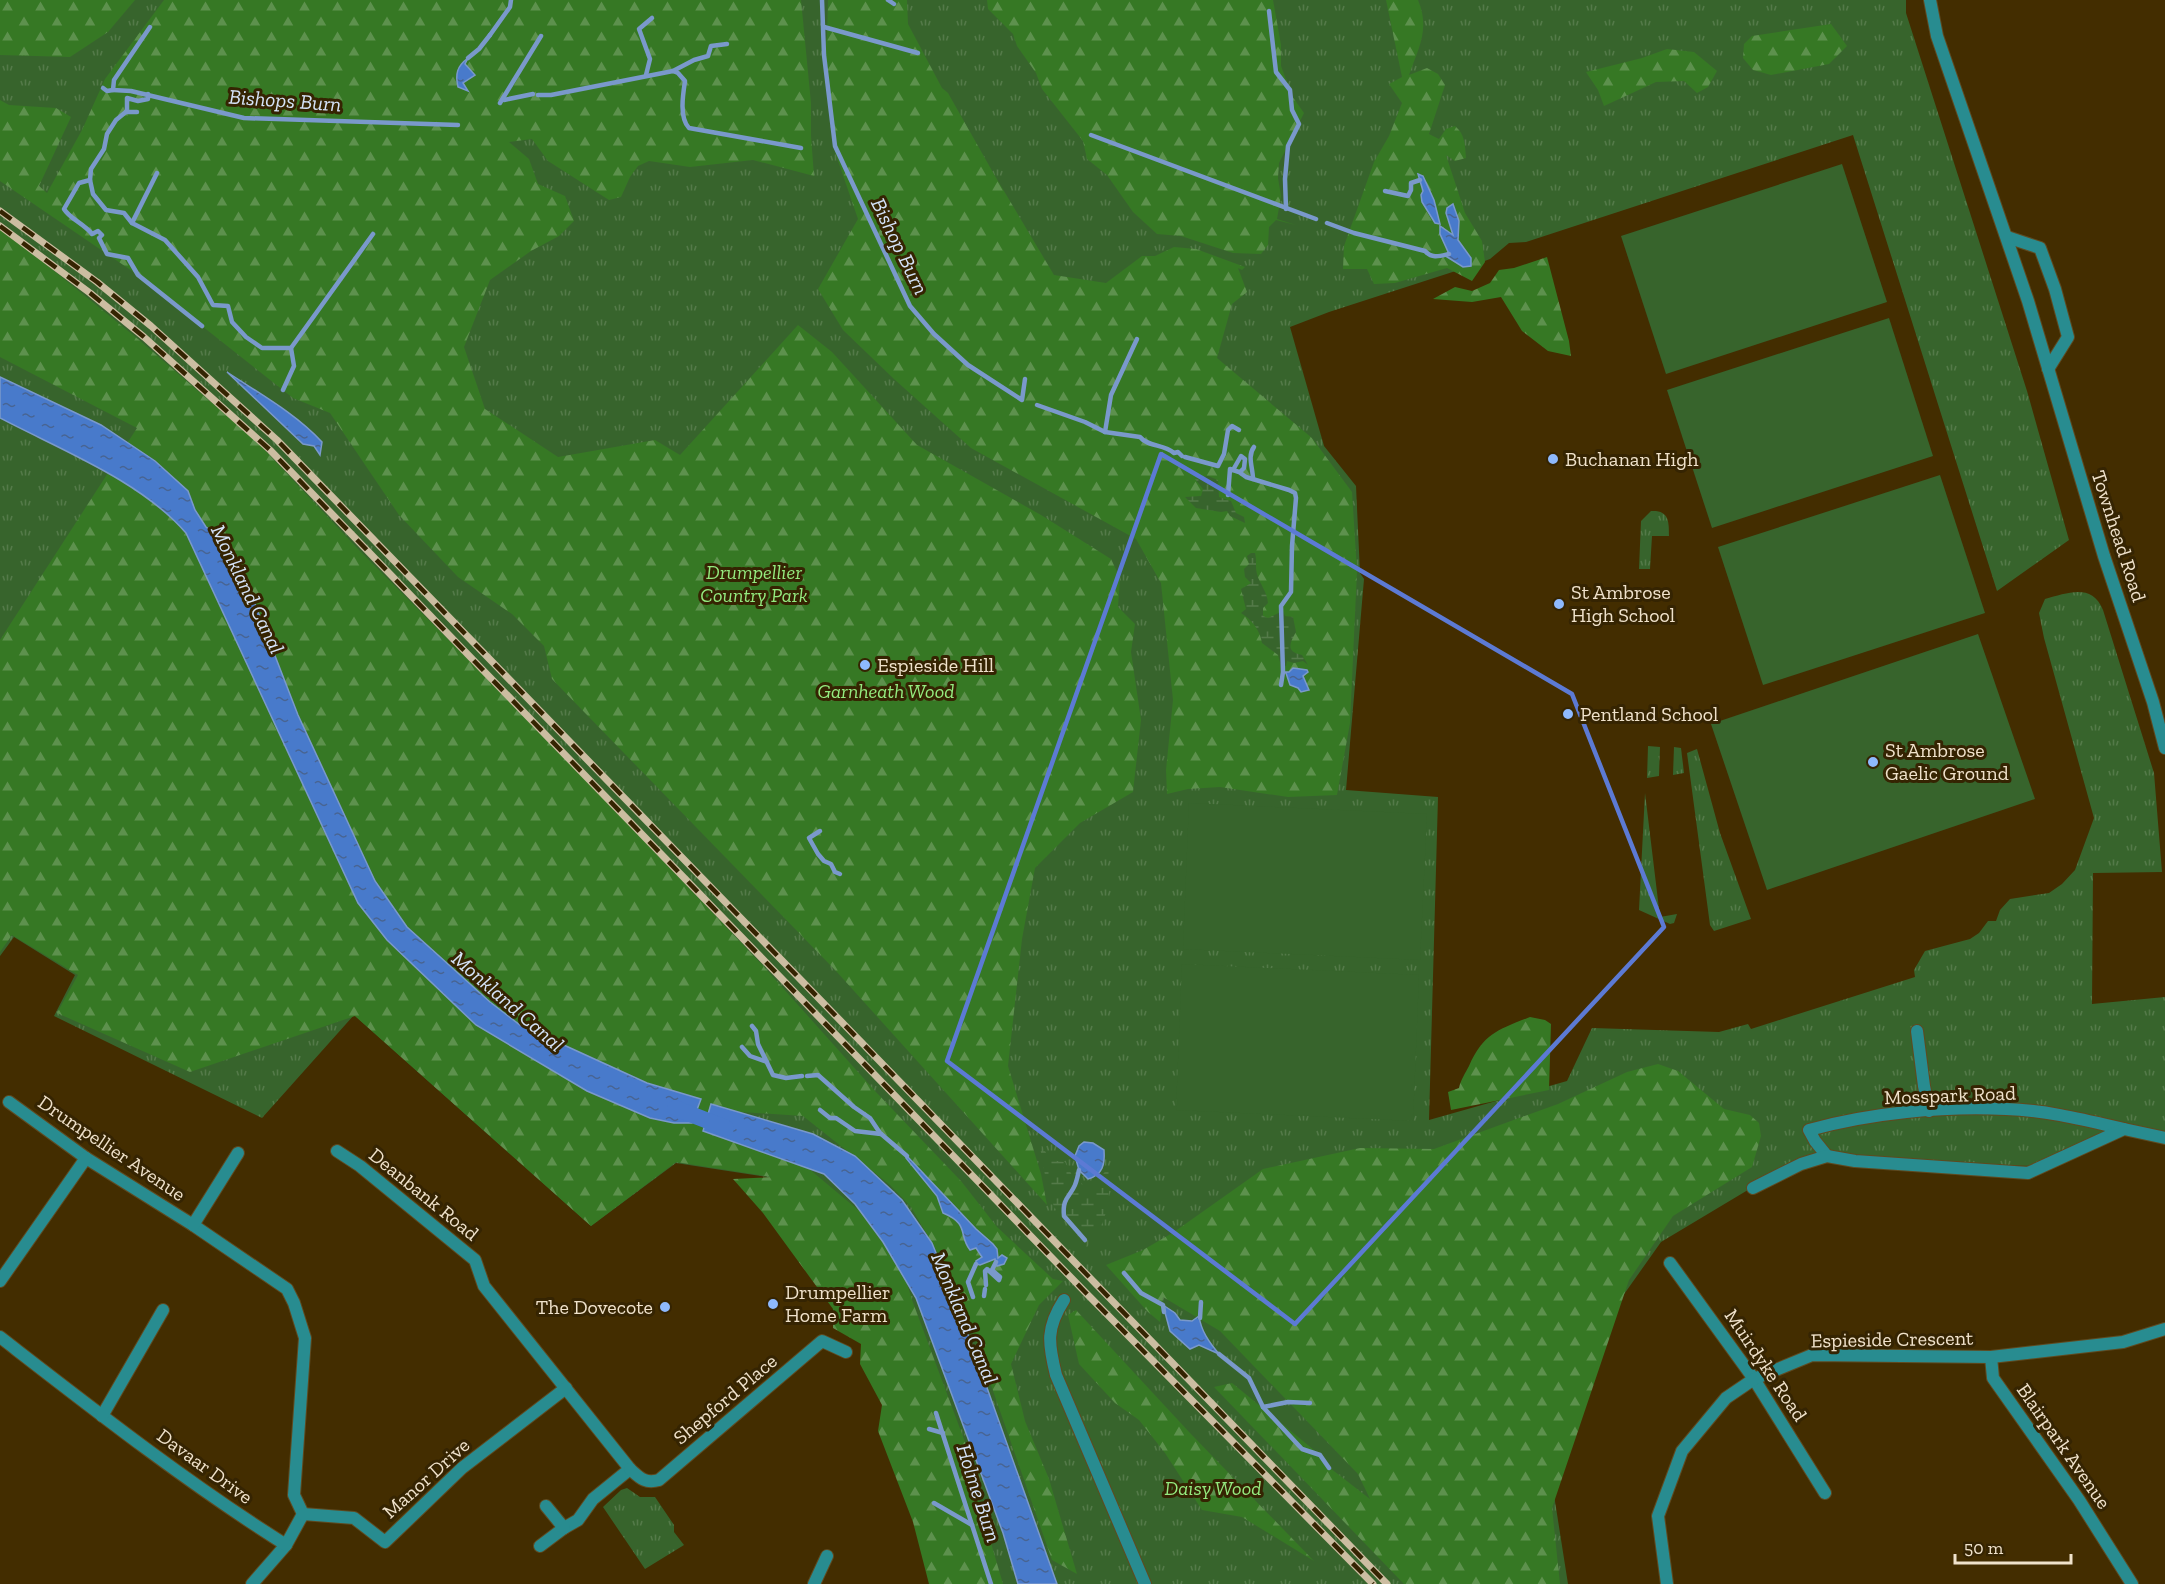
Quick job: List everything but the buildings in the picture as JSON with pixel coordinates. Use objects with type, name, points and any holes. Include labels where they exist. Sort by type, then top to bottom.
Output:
[{"type":"street","name":"Townhead Road","points":[[1930,0],[1937,36],[2007,237],[2104,556],[2153,702],[2165,748]]},
{"type":"street","points":[[2007,237],[2040,248],[2055,289],[2068,337],[2048,369]]},
{"type":"street","points":[[1917,1031],[1929,1111]]},
{"type":"street","name":"Drumpellier Avenue","points":[[9,1102],[86,1158],[193,1225],[286,1289],[294,1303],[305,1338],[294,1495],[303,1514]]},
{"type":"street","name":"Mosspark Road","points":[[1827,1156],[1809,1130],[1837,1122],[1929,1111],[2006,1109],[2063,1115],[2165,1138]]},
{"type":"street","points":[[1753,1188],[1801,1164],[1827,1156],[1855,1161],[2028,1173],[2124,1129]]},
{"type":"street","name":"Deanbank Road","points":[[337,1151],[360,1166],[476,1260],[484,1286],[566,1388]]},
{"type":"street","name":"Drumpellier Avenue","points":[[193,1225],[238,1153]]},
{"type":"street","points":[[0,1281],[86,1158]]},
{"type":"street","name":"Muirdyke Road","points":[[1670,1263],[1755,1378],[1825,1493]]},
{"type":"street","points":[[1064,1300],[1051,1324],[1049,1339],[1056,1375],[1145,1584]]},
{"type":"street","points":[[102,1416],[163,1310]]},
{"type":"street","name":"Espieside Crescent","points":[[1667,1584],[1658,1516],[1682,1451],[1725,1398],[1755,1378],[1812,1355],[1991,1357],[2123,1342],[2165,1329]]},
{"type":"street","name":"Davaar Drive","points":[[0,1337],[102,1416],[230,1510],[286,1545]]},
{"type":"street","name":"Shepford Place","points":[[566,1388],[630,1469],[641,1479],[650,1482],[659,1480],[822,1341],[846,1352]]},
{"type":"street","name":"Blairpark Avenue","points":[[1991,1357],[1993,1378],[2079,1500],[2132,1584]]},
{"type":"street","name":"Manor Drive","points":[[303,1514],[354,1518],[385,1542],[462,1468],[566,1388]]},
{"type":"street","points":[[540,1546],[578,1520],[592,1499],[630,1469]]},
{"type":"street","points":[[546,1506],[564,1528]]},
{"type":"street","points":[[252,1584],[286,1545],[303,1514]]},
{"type":"street","points":[[814,1584],[827,1556]]},
{"type":"highlighted area","points":[[1161,454],[1572,694],[1664,927],[1295,1324],[947,1061]]},
{"type":"green space","name":"Drumpellier Country Park","points":[[0,0],[1906,0],[1906,13],[2027,391],[2069,540],[1997,591],[1853,135],[1526,242],[1509,243],[1490,259],[1290,327],[1324,446],[1356,486],[1360,573],[1364,579],[1346,790],[1438,797],[1429,1120],[1567,1081],[1592,1028],[1719,1032],[1748,1024],[1751,1029],[1915,977],[1914,970],[1925,951],[1970,939],[1979,933],[1988,921],[1996,921],[2000,910],[2010,899],[2049,893],[2062,884],[2075,870],[2094,818],[2039,613],[2045,599],[2071,593],[2086,593],[2093,596],[2103,610],[2154,773],[2162,872],[2093,873],[2092,1004],[2165,997],[2165,1131],[2110,1132],[2032,1166],[1798,1160],[1661,1242],[1598,1331],[1554,1495],[1568,1584],[929,1584],[931,1393],[773,1178],[676,1163],[591,1226],[354,1015],[262,1118],[54,1016],[75,975],[14,937],[0,956]]},
{"type":"green space","points":[[0,0],[135,0],[108,32],[70,57],[0,55]]},
{"type":"green space","name":"Garnheath Wood","points":[[164,0],[801,0],[811,103],[814,176],[753,160],[690,167],[649,161],[638,166],[621,197],[609,200],[548,161],[532,139],[509,142],[529,159],[538,184],[565,196],[574,221],[559,236],[531,251],[490,280],[464,347],[485,409],[558,457],[655,440],[680,455],[798,325],[832,352],[917,445],[1041,515],[1111,559],[1120,578],[1118,607],[1135,624],[1131,652],[1141,720],[1133,792],[1080,823],[1035,868],[1022,939],[1008,1066],[1041,1174],[1047,1205],[836,971],[552,679],[544,646],[512,614],[458,577],[399,515],[330,413],[293,398],[135,273],[0,181],[0,100],[9,105],[56,108],[71,117],[39,186],[47,193],[82,130],[105,79]]},
{"type":"green space","points":[[828,0],[907,0],[908,24],[942,88],[948,93],[1054,275],[1106,283],[1142,256],[1155,256],[1174,247],[1196,249],[1245,267],[1242,270],[1238,268],[1247,292],[1232,304],[1217,358],[1312,438],[1352,492],[1357,571],[1350,723],[1337,795],[1288,797],[1220,787],[1188,789],[1167,794],[1166,770],[1173,700],[1161,583],[1136,539],[971,448],[843,330],[818,289],[858,219],[835,152],[824,55]]},
{"type":"green space","points":[[987,0],[1273,0],[1281,45],[1281,66],[1292,96],[1304,113],[1279,163],[1278,178],[1281,196],[1277,219],[1296,225],[1276,220],[1269,227],[1268,245],[1261,254],[1233,253],[1181,236],[1157,234],[1133,212],[1107,175],[1087,159],[1083,141],[1042,89],[1036,73],[1017,46],[1013,34],[988,9]]},
{"type":"green space","points":[[1386,0],[1418,0],[1423,20],[1422,38],[1409,75],[1427,68],[1438,74],[1445,85],[1429,134],[1439,139],[1446,129],[1455,126],[1464,140],[1466,158],[1455,161],[1446,155],[1465,213],[1482,241],[1485,262],[1472,281],[1447,268],[1395,283],[1374,284],[1367,269],[1343,269],[1344,246],[1374,162],[1389,136],[1402,103],[1389,84],[1402,77]]},
{"type":"green space","points":[[1831,24],[1847,46],[1829,64],[1771,75],[1753,70],[1743,58],[1744,44],[1752,36]]},
{"type":"green space","points":[[1667,49],[1694,52],[1717,71],[1708,87],[1697,93],[1684,81],[1656,82],[1604,106],[1598,90],[1586,72],[1642,58]]},
{"type":"green space","points":[[1842,164],[1887,302],[1666,374],[1621,236]]},
{"type":"green space","points":[[0,227],[138,339],[257,442],[358,549],[552,744],[765,968],[875,1091],[961,1181],[997,1227],[1053,1279],[1063,1281],[1039,1305],[1011,1364],[1025,1421],[1049,1479],[1077,1574],[1052,1560],[969,1322],[946,1267],[911,1207],[890,1185],[803,1116],[741,1112],[894,1240],[912,1300],[965,1442],[967,1461],[1003,1584],[929,1584],[913,1522],[878,1431],[882,1405],[860,1364],[861,1344],[833,1328],[833,1309],[763,1213],[733,1179],[772,1177],[676,1162],[591,1226],[355,1016],[190,1072],[57,1013],[78,975],[12,935],[0,952],[0,640],[137,428],[0,357]]},
{"type":"green space","points":[[1547,257],[1571,356],[1548,351],[1522,331],[1501,297],[1472,302],[1433,299],[1455,287],[1472,291],[1490,283],[1499,270],[1514,268]]},
{"type":"green space","points":[[1889,318],[1933,456],[1712,528],[1667,390]]},
{"type":"green space","points":[[1940,475],[1985,613],[1763,685],[1718,547]]},
{"type":"green space","points":[[1208,476],[1218,480],[1219,497],[1231,501],[1236,513],[1244,517],[1245,523],[1230,516],[1227,511],[1196,508],[1185,497],[1201,496],[1203,489],[1195,479]]},
{"type":"green space","points":[[1651,511],[1665,515],[1668,521],[1669,536],[1652,536],[1650,569],[1639,569],[1641,521]]},
{"type":"green space","points":[[1255,553],[1257,574],[1268,603],[1263,608],[1263,616],[1268,618],[1283,611],[1285,616],[1293,617],[1296,632],[1290,647],[1293,652],[1302,655],[1308,665],[1303,661],[1294,663],[1287,661],[1286,666],[1281,666],[1278,655],[1262,643],[1255,626],[1241,613],[1246,609],[1241,589],[1251,583],[1245,577],[1244,569],[1249,564],[1247,556]]},
{"type":"green space","name":"St Ambrose Gaelic Ground","points":[[1978,634],[2035,799],[1767,890],[1711,724]]},
{"type":"green space","points":[[1648,746],[1660,747],[1659,776],[1647,778]]},
{"type":"green space","points":[[1674,747],[1681,748],[1684,773],[1673,775]]},
{"type":"green space","points":[[1697,749],[1720,833],[1751,919],[1714,931],[1710,925],[1687,753]]},
{"type":"green space","points":[[1645,793],[1660,917],[1677,914],[1674,923],[1670,924],[1639,910]]},
{"type":"green space","points":[[1189,803],[1427,814],[1420,960],[1183,949]]},
{"type":"green space","points":[[1182,964],[1419,975],[1413,1121],[1176,1110]]},
{"type":"green space","points":[[1530,1017],[1545,1020],[1551,1024],[1549,1090],[1451,1110],[1448,1092],[1459,1088],[1480,1046],[1493,1034]]},
{"type":"green space","points":[[1658,1064],[1678,1071],[1724,1109],[1750,1115],[1759,1123],[1761,1136],[1752,1167],[1673,1216],[1629,1280],[1552,1508],[1560,1584],[1404,1584],[1214,1387],[1232,1383],[1320,1455],[1330,1468],[1370,1499],[1358,1474],[1220,1331],[1163,1297],[1160,1322],[1148,1312],[1106,1265],[1143,1250],[1174,1232],[1263,1169],[1360,1148],[1434,1149],[1558,1104],[1627,1072]]},
{"type":"green space","points":[[1030,1124],[1050,1160],[1065,1162],[1073,1177],[1077,1169],[1083,1185],[1091,1188],[1110,1166],[1107,1209],[1100,1228],[1087,1247],[1054,1207],[1040,1147]]},
{"type":"green space","name":"Daisy Wood","points":[[1076,1310],[1190,1433],[1314,1561],[1242,1517],[1202,1510],[1165,1453],[1139,1420],[1115,1403],[1079,1364],[1068,1315]]},
{"type":"green space","points":[[627,1488],[640,1497],[655,1497],[674,1525],[674,1532],[684,1545],[645,1569],[603,1507],[621,1490]]},
{"type":"water","points":[[468,58],[465,64],[475,75],[463,83],[468,91],[458,87],[457,78],[459,67]]},
{"type":"water","points":[[1418,174],[1423,176],[1434,200],[1440,224],[1435,223],[1422,202],[1423,191]]},
{"type":"water","points":[[1453,204],[1459,221],[1458,240],[1471,258],[1471,266],[1463,267],[1444,255],[1449,254],[1440,234],[1440,226],[1453,235],[1446,213],[1447,208]]},
{"type":"water","points":[[227,372],[277,404],[312,432],[322,442],[320,455],[314,446],[303,444]]},
{"type":"water","points":[[0,377],[101,425],[155,461],[188,491],[195,510],[206,527],[226,541],[239,563],[298,715],[375,881],[407,927],[490,1002],[520,1025],[647,1083],[701,1099],[692,1123],[674,1123],[650,1118],[587,1091],[476,1025],[387,940],[358,903],[186,533],[168,514],[123,482],[0,418]]},
{"type":"water","points":[[1293,668],[1307,670],[1308,672],[1303,676],[1309,690],[1301,692],[1290,685],[1286,673],[1283,672],[1289,672]]},
{"type":"water","points":[[711,1104],[813,1134],[855,1156],[902,1200],[932,1243],[960,1312],[1057,1584],[1018,1584],[1003,1533],[916,1298],[883,1242],[855,1204],[824,1174],[703,1131]]},
{"type":"water","points":[[1084,1142],[1093,1143],[1104,1150],[1100,1172],[1088,1179],[1079,1170],[1075,1156],[1079,1146]]},
{"type":"water","points":[[906,1155],[993,1244],[997,1249],[998,1258],[1002,1255],[1007,1258],[1004,1264],[997,1266],[995,1259],[980,1265],[976,1264],[976,1261],[982,1257],[976,1248],[970,1250],[957,1221],[943,1213],[937,1196],[906,1158]]},
{"type":"water","points":[[1163,1305],[1175,1313],[1180,1320],[1192,1321],[1199,1316],[1206,1336],[1219,1354],[1199,1345],[1190,1349],[1170,1331]]},
{"type":"waterway","points":[[490,35],[510,7],[511,0]]},
{"type":"waterway","name":"Bishop Burn","points":[[822,0],[824,55],[835,146],[910,306],[934,334],[968,365],[1022,400],[1025,379]]},
{"type":"waterway","points":[[888,0],[894,4]]},
{"type":"waterway","points":[[1269,11],[1276,72],[1290,90],[1292,110],[1299,124],[1288,146],[1285,179],[1286,209]]},
{"type":"waterway","points":[[646,75],[650,59],[639,29],[652,18]]},
{"type":"waterway","name":"Bishops Burn","points":[[150,27],[114,80],[113,90],[131,91],[244,118],[458,125]]},
{"type":"waterway","points":[[824,27],[918,53]]},
{"type":"waterway","points":[[468,58],[490,35]]},
{"type":"waterway","name":"Bishops Burn","points":[[500,103],[541,36]]},
{"type":"waterway","points":[[673,71],[694,60],[708,56],[711,46],[727,44]]},
{"type":"waterway","name":"Bishops Burn","points":[[538,95],[551,95],[673,71],[685,81],[683,112],[689,128],[801,148]]},
{"type":"waterway","name":"Bishops Burn","points":[[103,88],[107,91],[113,90]]},
{"type":"waterway","points":[[148,94],[148,99],[138,101],[127,98],[127,111],[116,120],[107,134],[104,149],[91,169],[90,180],[93,194],[106,210],[124,213],[132,223],[165,240],[198,277],[213,305],[228,306],[232,322],[246,337],[262,348],[291,348],[294,366],[283,390]]},
{"type":"waterway","name":"Bishops Burn","points":[[504,100],[533,94]]},
{"type":"waterway","points":[[126,112],[137,112]]},
{"type":"waterway","points":[[1091,135],[1316,219]]},
{"type":"waterway","points":[[132,223],[157,173]]},
{"type":"waterway","points":[[90,180],[79,183],[64,209],[92,234],[98,231],[102,235],[99,238],[107,254],[128,258],[138,275],[202,326]]},
{"type":"waterway","points":[[1385,191],[1408,196],[1411,183],[1420,180]]},
{"type":"waterway","points":[[1327,223],[1354,233],[1425,251],[1433,256],[1449,254]]},
{"type":"waterway","points":[[291,348],[373,234]]},
{"type":"waterway","points":[[1105,432],[1111,395],[1137,339]]},
{"type":"waterway","points":[[1037,405],[1085,422],[1105,432],[1140,437],[1174,453],[1178,452],[1182,456]]},
{"type":"waterway","points":[[1185,457],[1218,466],[1224,454],[1228,430],[1232,426],[1239,430]]},
{"type":"waterway","points":[[1253,479],[1251,458],[1254,447]]},
{"type":"waterway","points":[[1233,470],[1241,456],[1245,459],[1244,468],[1240,472]]},
{"type":"waterway","points":[[1228,495],[1230,469],[1246,477],[1295,493],[1291,592],[1281,606],[1283,672],[1281,685]]},
{"type":"waterway","points":[[820,831],[809,838],[824,861],[831,864],[835,872],[840,874]]},
{"type":"waterway","points":[[752,1026],[773,1075],[786,1078],[802,1076]]},
{"type":"waterway","points":[[742,1047],[750,1056],[767,1062]]},
{"type":"waterway","points":[[807,1076],[818,1075],[870,1118],[880,1133],[907,1156]]},
{"type":"waterway","name":"Monkland Canal","points":[[675,1108],[726,1128]]},
{"type":"waterway","points":[[820,1110],[855,1131],[881,1134]]},
{"type":"waterway","points":[[1079,1170],[1075,1185],[1065,1201],[1064,1216],[1085,1240]]},
{"type":"waterway","points":[[986,1285],[985,1271],[987,1269],[999,1280],[1000,1277],[992,1270],[996,1262]]},
{"type":"waterway","points":[[973,1297],[968,1282],[976,1264]]},
{"type":"waterway","points":[[1124,1273],[1141,1293],[1163,1305],[1164,1312]]},
{"type":"waterway","points":[[984,1296],[985,1289]]},
{"type":"waterway","points":[[1200,1318],[1201,1302]]},
{"type":"waterway","points":[[1219,1354],[1249,1378],[1263,1407],[1302,1449],[1320,1455],[1329,1468]]},
{"type":"waterway","points":[[1263,1407],[1288,1402],[1310,1403]]},
{"type":"waterway","name":"Holme Burn","points":[[936,1413],[991,1584]]},
{"type":"waterway","points":[[929,1429],[943,1433]]},
{"type":"waterway","points":[[934,1503],[972,1525]]},
{"type":"railway","points":[[0,211],[97,282],[151,326],[277,440],[1387,1584]]},
{"type":"railway","points":[[0,226],[90,293],[144,337],[270,450],[1086,1293],[1373,1584]]},
{"type":"place","name":"Buchanan High","points":[[1553,459]]},
{"type":"place","name":"St Ambrose High School","points":[[1559,604]]},
{"type":"place","name":"Espieside Hill","points":[[865,665]]},
{"type":"place","name":"Pentland School","points":[[1568,714]]},
{"type":"place","name":"St Ambrose Gaelic Ground","points":[[1873,762]]},
{"type":"place","name":"Drumpellier Home Farm","points":[[773,1304]]},
{"type":"place","name":"The Dovecote","points":[[665,1307]]}]
